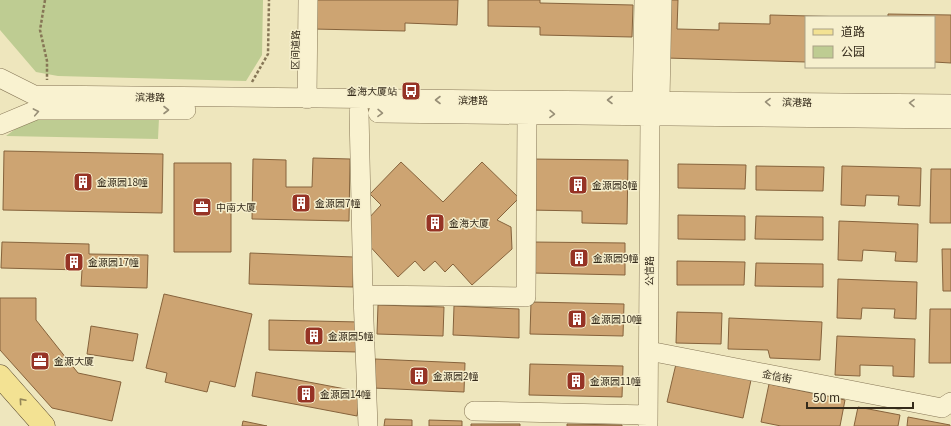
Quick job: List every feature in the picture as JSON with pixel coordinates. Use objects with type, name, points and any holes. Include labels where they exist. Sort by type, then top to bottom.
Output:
[{"type":"main road","points":[[0,376],[44,426]]},
{"type":"street","name":"区间道路","points":[[296,0],[301,99]]},
{"type":"street","points":[[301,99],[308,0]]},
{"type":"street","points":[[644,0],[651,106]]},
{"type":"street","points":[[651,106],[662,0]]},
{"type":"street","name":"滨港路","points":[[0,78],[34,95],[651,106],[951,119]]},
{"type":"street","name":"滨港路","points":[[0,125],[36,110],[527,114],[651,106],[951,104]]},
{"type":"street","name":"公信路","points":[[648,420],[651,106]]},
{"type":"street","points":[[359,112],[363,295],[368,426]]},
{"type":"street","points":[[363,295],[526,297],[527,114]]},
{"type":"street","name":"金信街","points":[[649,351],[942,408],[951,402]]},
{"type":"street","points":[[474,411],[648,420]]},
{"type":"path","points":[[45,0],[40,30],[47,61],[47,80]]},
{"type":"path","points":[[250,86],[268,54],[269,0]]},
{"type":"green space","points":[[0,0],[263,0],[262,55],[246,81],[58,76],[36,72],[0,30]]},
{"type":"green space","points":[[39,115],[159,118],[158,139],[6,136],[26,121]]},
{"type":"building","points":[[313,0],[458,0],[457,25],[405,23],[405,31],[313,29]]},
{"type":"building","points":[[488,0],[540,0],[540,3],[633,5],[632,37],[540,35],[540,27],[488,26]]},
{"type":"building","points":[[667,0],[678,0],[677,29],[719,30],[719,23],[770,24],[770,15],[810,16],[805,16],[805,62],[666,58]]},
{"type":"building","points":[[888,14],[951,15],[951,63],[935,62],[935,16],[888,16]]},
{"type":"building","name":"金源园18幢","points":[[4,151],[163,154],[162,213],[3,210]]},
{"type":"building","name":"金源园7幢","points":[[313,158],[350,159],[349,221],[252,219],[253,159],[286,160],[286,187],[312,187]]},
{"type":"building","name":"金源园8幢","points":[[529,159],[628,160],[627,224],[582,223],[582,211],[529,210]]},
{"type":"building","name":"金海大厦","points":[[401,162],[443,202],[482,162],[519,198],[497,220],[511,227],[512,249],[472,285],[453,264],[445,272],[435,261],[424,271],[415,261],[398,277],[366,242],[367,220],[381,205],[370,194]]},
{"type":"building","name":"中南大厦","points":[[174,163],[231,163],[231,252],[174,252]]},
{"type":"building","points":[[678,164],[746,165],[745,189],[678,188]]},
{"type":"building","points":[[756,166],[824,167],[823,191],[756,190]]},
{"type":"building","points":[[842,166],[921,168],[920,206],[898,205],[899,196],[866,195],[865,206],[841,205]]},
{"type":"building","points":[[931,169],[951,169],[951,223],[930,223]]},
{"type":"building","points":[[678,215],[745,216],[745,240],[678,239]]},
{"type":"building","points":[[756,216],[823,217],[823,240],[755,239]]},
{"type":"building","points":[[839,221],[918,224],[917,262],[895,261],[896,252],[863,250],[862,261],[838,260]]},
{"type":"building","name":"金源园17幢","points":[[2,242],[89,244],[89,254],[148,255],[147,288],[81,286],[82,270],[1,268]]},
{"type":"building","name":"金源园9幢","points":[[532,242],[625,243],[625,275],[532,273]]},
{"type":"building","points":[[942,249],[951,249],[951,291],[943,291]]},
{"type":"building","points":[[250,253],[354,257],[353,287],[249,284]]},
{"type":"building","points":[[677,261],[745,262],[744,285],[677,285]]},
{"type":"building","points":[[756,263],[823,264],[823,287],[755,286]]},
{"type":"building","points":[[838,279],[917,282],[916,319],[894,318],[895,309],[862,308],[861,319],[837,318]]},
{"type":"building","points":[[164,294],[252,314],[235,387],[210,381],[207,392],[165,382],[167,373],[146,368]]},
{"type":"building","name":"金源大厦","points":[[0,298],[36,298],[36,320],[78,373],[121,382],[112,421],[52,408],[0,350]]},
{"type":"building","name":"金源园10幢","points":[[531,302],[624,304],[623,336],[530,334]]},
{"type":"building","points":[[378,305],[444,307],[443,336],[377,334]]},
{"type":"building","points":[[454,306],[519,309],[519,338],[453,335]]},
{"type":"building","points":[[930,309],[951,309],[951,363],[929,363]]},
{"type":"building","points":[[677,312],[722,313],[721,344],[676,343]]},
{"type":"building","points":[[729,318],[822,322],[820,360],[770,358],[768,350],[728,349]]},
{"type":"building","name":"金源园5幢","points":[[269,320],[359,322],[358,352],[269,350]]},
{"type":"building","points":[[91,326],[138,334],[133,361],[87,354]]},
{"type":"building","points":[[837,336],[915,339],[914,377],[893,376],[893,366],[860,365],[860,376],[835,375]]},
{"type":"building","name":"金源园2幢","points":[[375,359],[465,363],[464,392],[373,388]]},
{"type":"building","name":"金源园11幢","points":[[530,364],[623,366],[622,397],[529,395]]},
{"type":"building","points":[[676,364],[751,380],[743,418],[667,402]]},
{"type":"building","name":"金源园14幢","points":[[256,372],[361,392],[357,416],[252,396]]},
{"type":"building","points":[[769,384],[845,400],[840,426],[781,426],[761,422]]},
{"type":"building","points":[[858,407],[900,415],[898,426],[854,426]]},
{"type":"building","points":[[908,417],[950,425],[950,426],[907,426]]},
{"type":"building","points":[[385,419],[412,420],[412,426],[384,426]]},
{"type":"building","points":[[429,420],[462,421],[462,426],[429,426]]},
{"type":"building","points":[[243,421],[267,426],[242,426]]},
{"type":"building","points":[[471,424],[520,424],[520,426],[471,426]]},
{"type":"building","points":[[567,424],[622,425],[622,426],[567,426]]},
{"type":"place","name":"金海大厦站","points":[[411,91]]},
{"type":"place","name":"金源园18幢","points":[[83,182]]},
{"type":"place","name":"金源园8幢","points":[[578,185]]},
{"type":"place","name":"金源园7幢","points":[[301,203]]},
{"type":"place","name":"中南大厦","points":[[202,207]]},
{"type":"place","name":"金海大厦","points":[[435,223]]},
{"type":"place","name":"金源园9幢","points":[[579,258]]},
{"type":"place","name":"金源园17幢","points":[[74,262]]},
{"type":"place","name":"金源园10幢","points":[[577,319]]},
{"type":"place","name":"金源园5幢","points":[[314,336]]},
{"type":"place","name":"金源大厦","points":[[40,361]]},
{"type":"place","name":"金源园2幢","points":[[419,376]]},
{"type":"place","name":"金源园11幢","points":[[576,381]]},
{"type":"place","name":"金源园14幢","points":[[306,394]]}]
